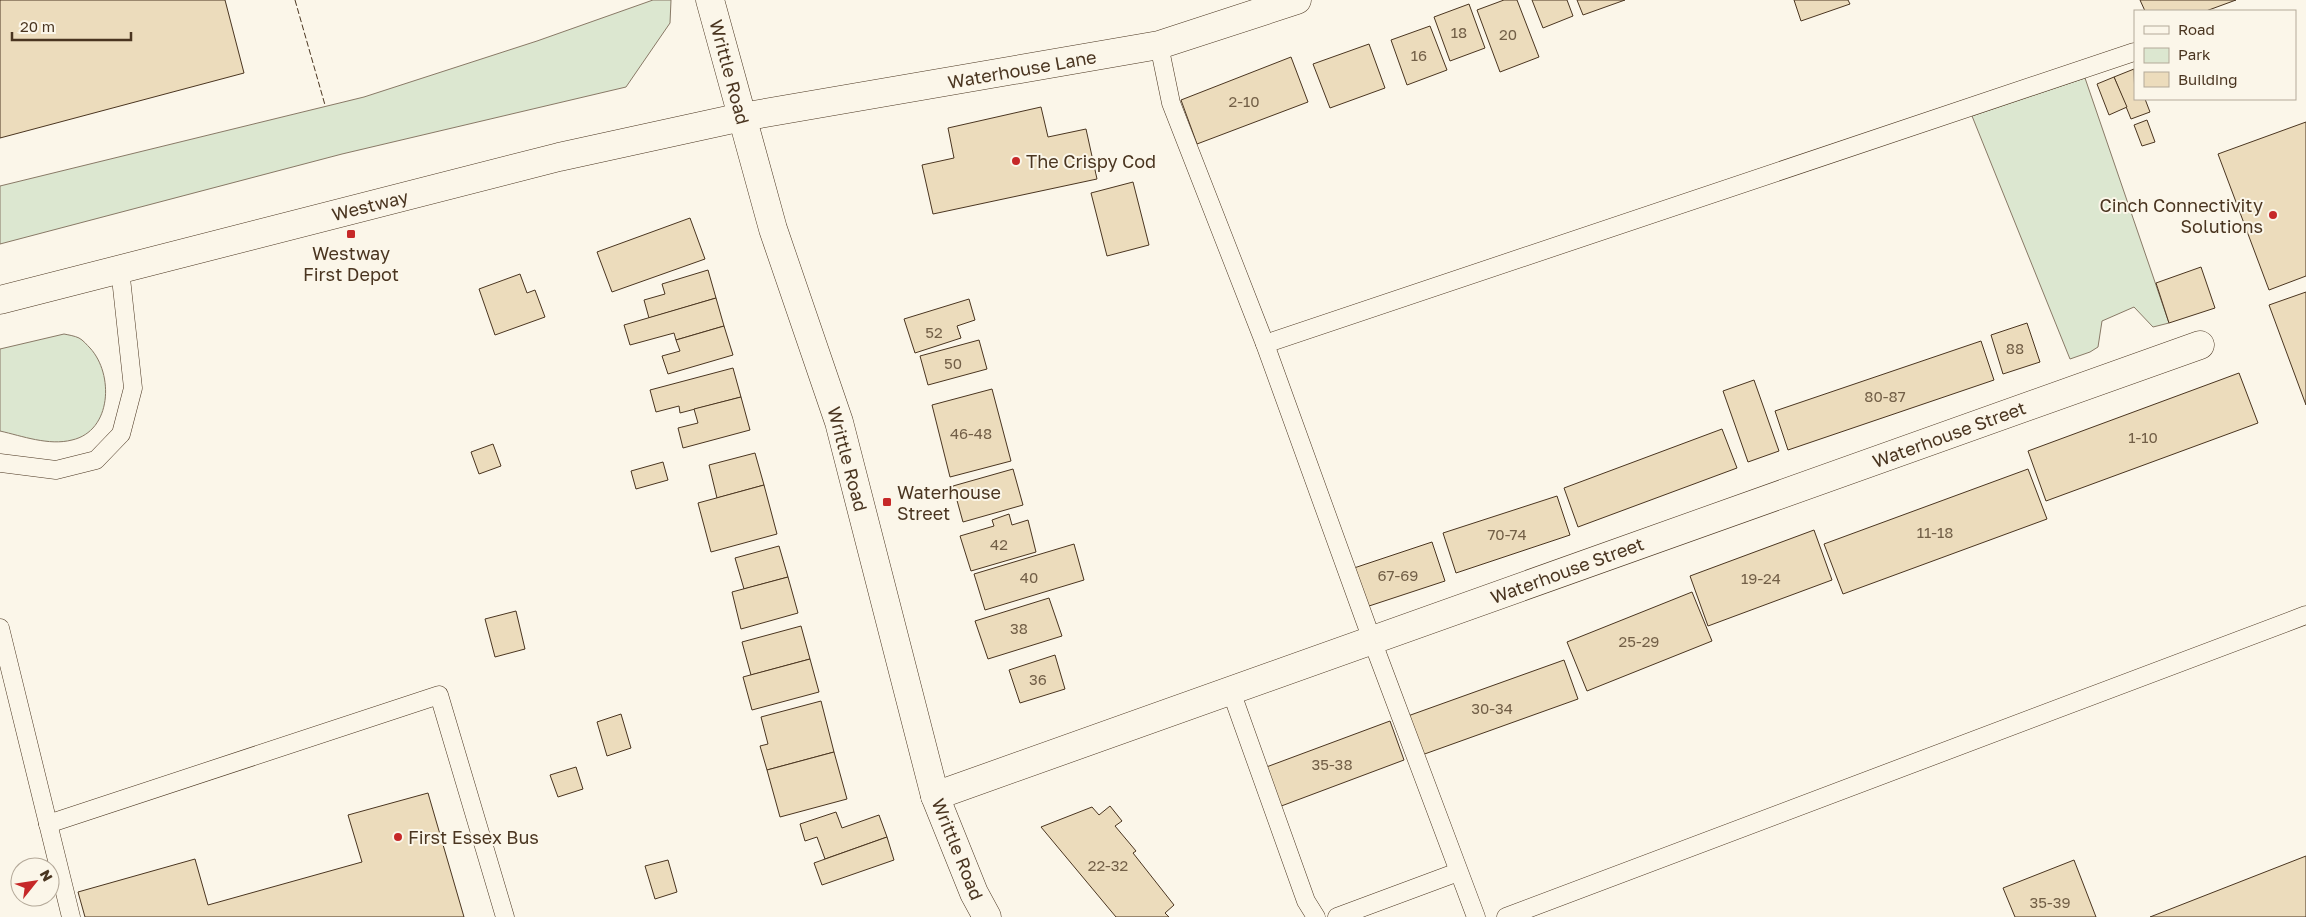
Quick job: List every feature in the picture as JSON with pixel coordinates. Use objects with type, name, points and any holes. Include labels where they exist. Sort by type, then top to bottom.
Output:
[{"type":"street","name":"Writtle Road","points":[[710,0],[773,229],[839,422],[935,796],[974,893],[988,917]]},
{"type":"street","name":"Waterhouse Lane","points":[[742,118],[1159,46],[1297,0]]},
{"type":"street","name":"Westway","points":[[0,300],[559,157],[742,118]]},
{"type":"street","name":"Waterhouse Street","points":[[935,796],[2200,345]]},
{"type":"lane","points":[[1159,46],[1171,103],[1265,344],[1372,640],[1476,917]]},
{"type":"lane","points":[[1265,344],[2134,52]]},
{"type":"lane","points":[[0,463],[56,470],[96,460],[121,434],[133,388],[120,268]]},
{"type":"lane","points":[[1506,917],[2306,615]]},
{"type":"lane","points":[[0,628],[71,917]]},
{"type":"lane","points":[[1232,691],[1306,901],[1316,917]]},
{"type":"lane","points":[[48,824],[439,695],[505,917]]},
{"type":"lane","points":[[1337,917],[1458,872]]},
{"type":"green space","points":[[653,0],[671,0],[670,23],[626,87],[342,154],[0,244],[0,186],[364,97],[537,41]]},
{"type":"green space","points":[[2085,78],[2169,323],[2153,327],[2134,307],[2102,321],[2098,347],[2070,359],[1972,116]]},
{"type":"green space","points":[[64,334],[77,337],[85,343],[98,359],[103,372],[105,400],[102,414],[95,425],[85,435],[63,442],[36,440],[0,431],[0,349]]},
{"type":"building","points":[[0,0],[225,0],[244,73],[0,138]]},
{"type":"building","points":[[1504,0],[1517,0],[1539,57],[1500,72],[1477,10]]},
{"type":"building","points":[[1532,0],[1567,0],[1573,16],[1543,28]]},
{"type":"building","points":[[1577,0],[1625,0],[1583,15]]},
{"type":"building","points":[[1794,0],[1848,0],[1850,4],[1801,21]]},
{"type":"building","points":[[2140,0],[2236,0],[2209,10],[2145,10]]},
{"type":"building","points":[[1469,4],[1485,48],[1450,61],[1434,17]]},
{"type":"building","points":[[1430,26],[1447,70],[1407,85],[1391,40]]},
{"type":"building","points":[[1369,44],[1385,88],[1330,108],[1313,64]]},
{"type":"building","points":[[1291,57],[1308,102],[1197,144],[1181,100]]},
{"type":"building","points":[[2134,69],[2134,100],[2145,100],[2150,112],[2131,119],[2114,77]]},
{"type":"building","points":[[2114,77],[2127,107],[2109,115],[2097,84]]},
{"type":"building","name":"The Crispy Cod","points":[[1041,107],[1048,137],[1086,129],[1097,179],[933,214],[922,165],[954,158],[948,128]]},
{"type":"building","points":[[2147,120],[2155,142],[2142,146],[2134,125]]},
{"type":"building","name":"Cinch Connectivity Solutions","points":[[2306,122],[2306,276],[2269,290],[2218,154]]},
{"type":"building","points":[[1133,182],[1149,245],[1107,256],[1091,193]]},
{"type":"building","points":[[690,218],[705,259],[612,292],[597,252]]},
{"type":"building","points":[[2201,267],[2215,308],[2169,323],[2156,283]]},
{"type":"building","points":[[708,270],[716,298],[649,318],[644,300],[665,294],[662,284]]},
{"type":"building","points":[[520,274],[527,293],[535,290],[545,317],[495,335],[479,289]]},
{"type":"building","points":[[2306,292],[2306,405],[2269,305]]},
{"type":"building","points":[[716,298],[724,326],[676,340],[674,333],[630,345],[624,325]]},
{"type":"building","points":[[969,299],[975,320],[957,326],[961,338],[915,353],[904,319]]},
{"type":"building","points":[[2027,323],[2040,362],[2003,374],[1991,335]]},
{"type":"building","points":[[724,326],[733,355],[668,374],[662,356],[680,351],[676,340]]},
{"type":"building","points":[[979,340],[987,369],[928,385],[920,356]]},
{"type":"building","points":[[1981,341],[1994,380],[1788,450],[1775,411]]},
{"type":"building","points":[[733,368],[741,397],[680,413],[679,406],[656,412],[650,390]]},
{"type":"building","points":[[2239,373],[2258,423],[2046,501],[2028,451]]},
{"type":"building","points":[[1754,380],[1779,451],[1748,462],[1723,391]]},
{"type":"building","points":[[992,389],[1011,461],[950,477],[932,405]]},
{"type":"building","points":[[741,397],[750,430],[683,448],[678,428],[698,423],[694,409]]},
{"type":"building","points":[[1722,429],[1737,468],[1578,527],[1564,488]]},
{"type":"building","points":[[493,444],[501,466],[479,474],[471,452]]},
{"type":"building","points":[[755,453],[764,485],[717,498],[709,465]]},
{"type":"building","points":[[663,462],[668,480],[636,489],[631,471]]},
{"type":"building","points":[[1013,469],[1023,505],[963,522],[953,486]]},
{"type":"building","points":[[2028,469],[2047,519],[1843,594],[1824,544]]},
{"type":"building","points":[[764,485],[777,534],[711,552],[698,503]]},
{"type":"building","points":[[1557,496],[1570,535],[1456,573],[1443,533]]},
{"type":"building","points":[[1009,514],[1012,525],[1028,520],[1036,552],[971,571],[960,536],[994,526],[992,520]]},
{"type":"building","points":[[1814,530],[1832,580],[1708,626],[1690,576]]},
{"type":"building","points":[[1432,542],[1445,581],[1363,608],[1351,569]]},
{"type":"building","points":[[1074,544],[1084,580],[985,610],[974,574]]},
{"type":"building","points":[[779,546],[788,577],[744,589],[735,558]]},
{"type":"building","points":[[788,577],[798,613],[741,629],[732,592]]},
{"type":"building","points":[[1692,592],[1712,641],[1587,691],[1567,642]]},
{"type":"building","points":[[1049,598],[1062,636],[988,659],[975,621]]},
{"type":"building","points":[[516,611],[525,649],[495,657],[485,619]]},
{"type":"building","points":[[801,626],[810,659],[751,675],[742,642]]},
{"type":"building","points":[[1055,655],[1065,689],[1020,703],[1009,670]]},
{"type":"building","points":[[810,659],[819,692],[752,710],[743,677]]},
{"type":"building","points":[[1564,660],[1578,699],[1419,756],[1405,717]]},
{"type":"building","points":[[821,701],[834,752],[767,770],[760,746],[768,744],[761,717]]},
{"type":"building","points":[[621,714],[631,748],[607,756],[597,722]]},
{"type":"building","points":[[1390,721],[1404,760],[1276,808],[1261,769]]},
{"type":"building","points":[[834,752],[847,799],[780,817],[767,770]]},
{"type":"building","points":[[576,767],[583,789],[558,797],[550,775]]},
{"type":"building","name":"First Essex Bus","points":[[428,793],[464,917],[85,917],[78,892],[195,859],[208,905],[362,862],[348,815]]},
{"type":"building","points":[[1110,806],[1122,821],[1115,826],[1136,851],[1133,853],[1174,905],[1165,913],[1169,917],[1116,917],[1041,827],[1092,807],[1099,815]]},
{"type":"building","points":[[836,812],[842,828],[879,815],[887,837],[825,859],[817,837],[805,841],[800,824]]},
{"type":"building","points":[[887,837],[894,860],[822,885],[814,863]]},
{"type":"building","points":[[2306,856],[2306,917],[2150,917]]},
{"type":"building","points":[[668,860],[677,892],[655,899],[645,866]]},
{"type":"building","points":[[2074,860],[2096,917],[2015,917],[2003,888]]},
{"type":"fence","points":[[295,0],[325,105]]},
{"type":"place","name":"The Crispy Cod","points":[[1016,161]]},
{"type":"place","name":"Cinch Connectivity Solutions","points":[[2273,215]]},
{"type":"place","name":"Westway First Depot","points":[[351,234]]},
{"type":"place","name":"Waterhouse Street","points":[[887,502]]},
{"type":"place","name":"First Essex Bus","points":[[398,837]]}]
